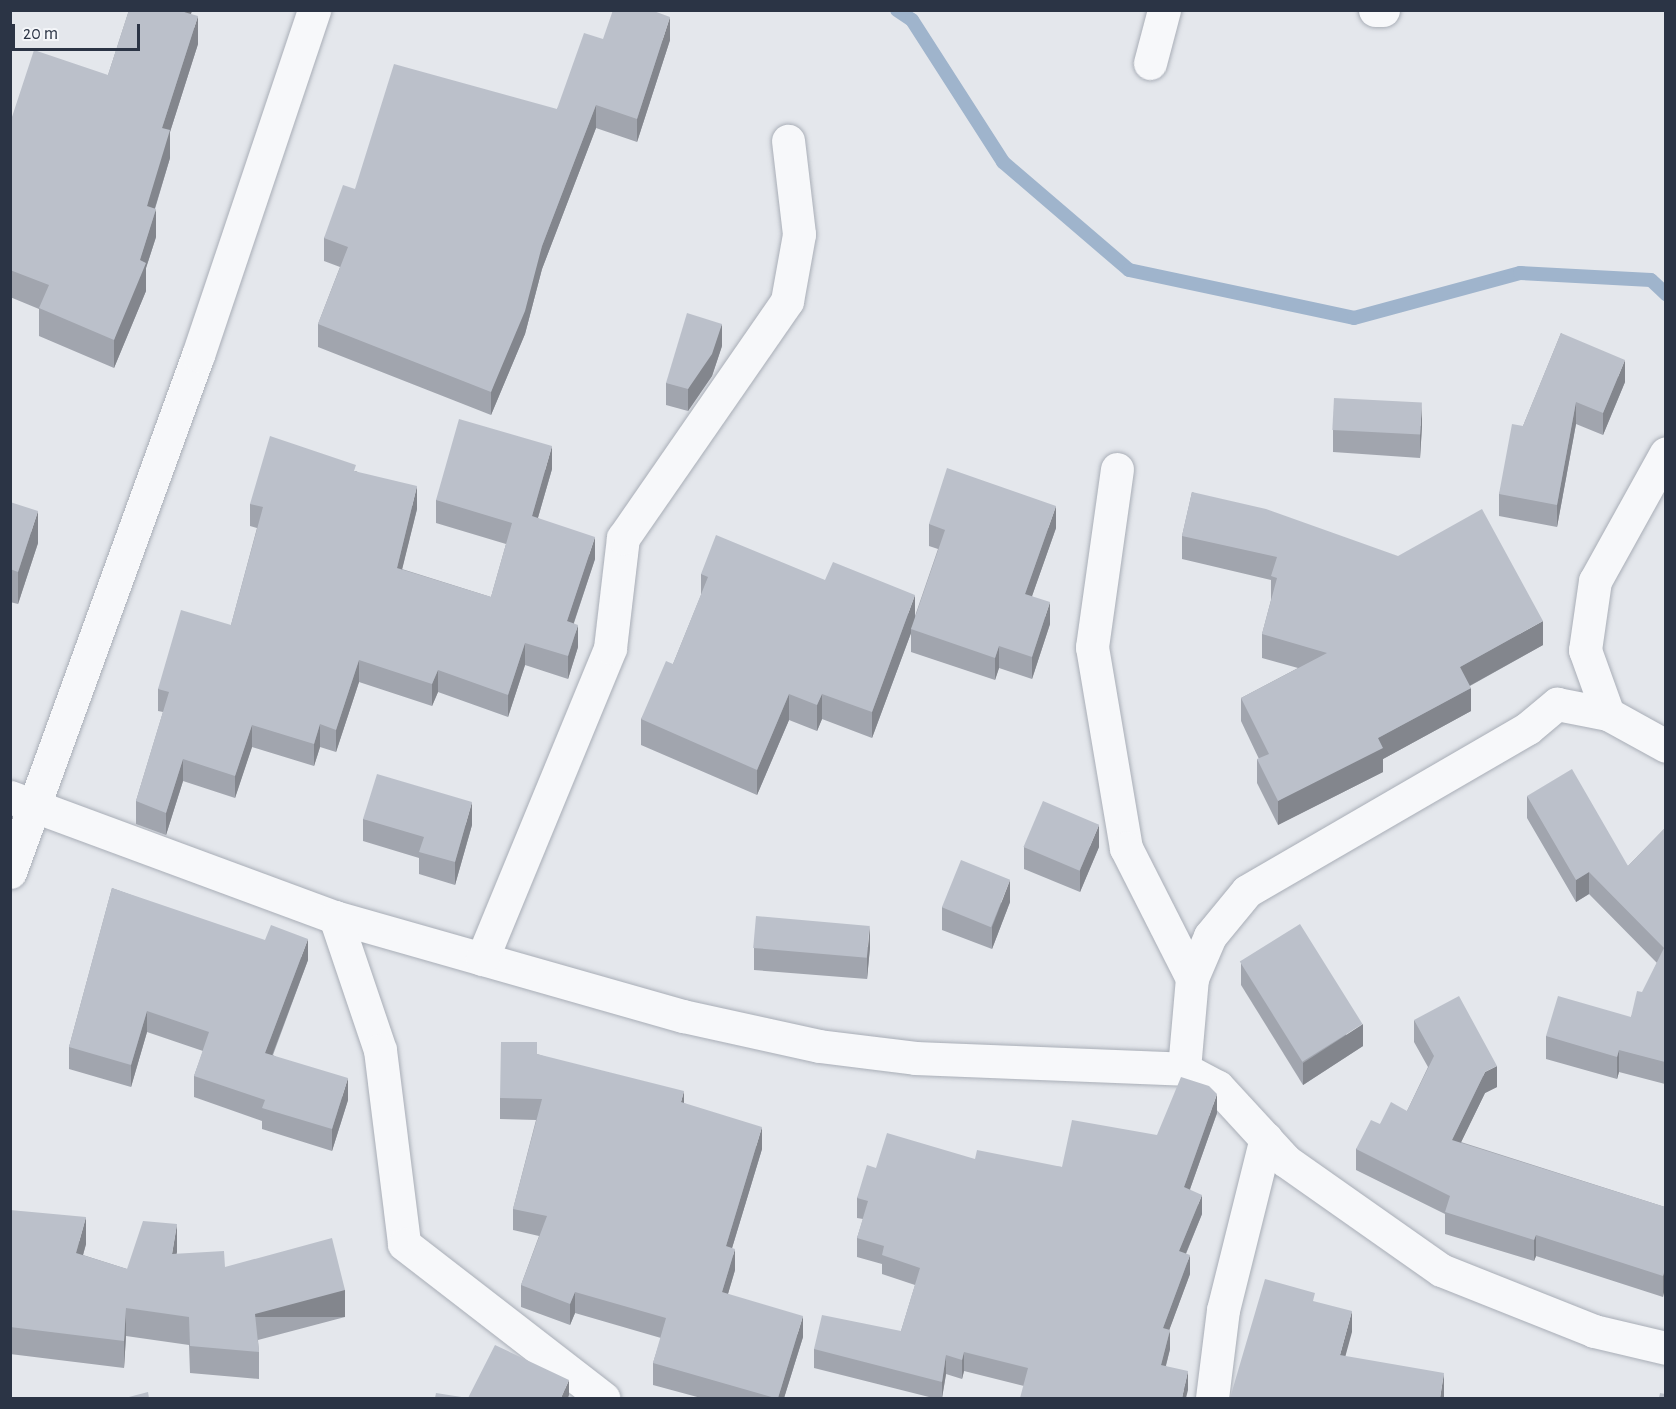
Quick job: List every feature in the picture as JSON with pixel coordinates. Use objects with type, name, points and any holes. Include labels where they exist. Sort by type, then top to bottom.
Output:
[{"type":"street","points":[[10,873],[22,800],[198,355],[314,10]]},
{"type":"street","points":[[1150,63],[1164,10]]},
{"type":"street","points":[[1375,10],[1383,10]]},
{"type":"street","points":[[482,959],[610,648],[623,538],[787,301],[799,234],[788,141]]},
{"type":"street","points":[[1608,714],[1585,650],[1595,581],[1665,453]]},
{"type":"street","points":[[1117,469],[1092,647],[1126,848],[1192,978]]},
{"type":"street","points":[[1184,1069],[1192,978],[1210,936],[1247,891],[1528,728],[1557,704],[1608,714],[1665,746]]},
{"type":"street","points":[[22,800],[335,917],[683,1016],[819,1046],[915,1058],[1184,1069],[1218,1087],[1286,1161],[1441,1270],[1594,1331],[1665,1348]]},
{"type":"street","points":[[335,917],[380,1050],[404,1244],[603,1398]]},
{"type":"street","points":[[1212,1398],[1223,1310],[1266,1138]]},
{"type":"building","points":[[129,10],[185,10],[184,12],[198,16],[162,128],[170,130],[147,206],[156,209],[140,260],[146,263],[114,340],[39,308],[49,285],[10,270],[10,123],[34,50],[108,75]]},
{"type":"building","points":[[613,10],[651,10],[670,17],[637,119],[596,105],[542,246],[525,311],[491,392],[318,324],[348,247],[324,238],[343,185],[355,189],[394,64],[557,109],[584,33],[603,39]]},
{"type":"building","points":[[687,313],[722,324],[712,354],[688,389],[666,383]]},
{"type":"building","points":[[1561,333],[1625,360],[1603,413],[1576,402],[1557,505],[1499,494],[1512,424],[1523,426]]},
{"type":"building","points":[[1334,398],[1422,403],[1420,435],[1332,430]]},
{"type":"building","points":[[459,419],[552,446],[532,516],[595,537],[567,621],[578,625],[568,656],[525,643],[508,695],[438,670],[432,684],[359,660],[336,730],[320,724],[314,744],[252,725],[235,776],[183,759],[166,813],[136,801],[169,692],[158,689],[181,610],[231,625],[263,507],[250,504],[270,436],[356,465],[354,471],[417,486],[397,568],[491,597],[512,523],[436,500]]},
{"type":"building","points":[[947,468],[1056,506],[1025,594],[1050,602],[1032,657],[999,646],[995,658],[911,629],[945,530],[929,524]]},
{"type":"building","points":[[1192,492],[1266,509],[1398,556],[1482,509],[1543,621],[1460,667],[1471,688],[1378,738],[1383,748],[1278,801],[1257,759],[1269,754],[1241,698],[1327,653],[1262,634],[1277,578],[1271,576],[1277,557],[1182,536]]},
{"type":"building","points":[[10,502],[38,511],[18,572],[10,569]]},
{"type":"building","points":[[716,535],[825,580],[833,562],[915,595],[872,712],[822,694],[817,705],[789,694],[757,770],[641,719],[666,661],[673,664],[708,577],[701,574]]},
{"type":"building","points":[[1572,769],[1628,866],[1665,828],[1665,1062],[1619,1050],[1617,1057],[1546,1036],[1558,996],[1631,1017],[1637,991],[1642,992],[1664,948],[1589,872],[1576,880],[1527,796]]},
{"type":"building","points":[[377,774],[472,802],[455,862],[419,852],[424,837],[363,819]]},
{"type":"building","points":[[1043,801],[1099,825],[1080,871],[1023,847]]},
{"type":"building","points":[[961,860],[1010,880],[991,927],[942,907]]},
{"type":"building","points":[[112,888],[265,940],[271,925],[308,939],[265,1053],[348,1078],[332,1129],[262,1108],[265,1100],[194,1076],[209,1032],[147,1011],[131,1065],[69,1047]]},
{"type":"building","points":[[756,916],[870,926],[867,958],[753,948]]},
{"type":"building","points":[[1300,924],[1363,1024],[1302,1062],[1240,962]]},
{"type":"building","points":[[1459,996],[1497,1066],[1485,1072],[1452,1140],[1665,1207],[1663,1276],[1536,1235],[1534,1240],[1445,1212],[1450,1196],[1356,1149],[1371,1120],[1380,1124],[1391,1102],[1407,1111],[1434,1056],[1414,1020]]},
{"type":"building","points":[[501,1042],[537,1042],[537,1054],[684,1091],[681,1102],[762,1127],[726,1246],[735,1249],[722,1292],[803,1316],[778,1398],[653,1363],[666,1318],[575,1292],[570,1304],[521,1285],[547,1216],[513,1209],[542,1099],[500,1098]]},
{"type":"building","points":[[1181,1077],[1209,1086],[1217,1094],[1184,1187],[1202,1195],[1179,1251],[1190,1255],[1163,1328],[1170,1330],[1161,1365],[1188,1371],[1182,1398],[1020,1398],[1028,1368],[964,1352],[962,1360],[946,1355],[942,1382],[814,1349],[822,1315],[901,1331],[920,1268],[882,1255],[884,1246],[857,1238],[868,1201],[857,1198],[867,1165],[876,1168],[887,1133],[975,1159],[977,1150],[1062,1167],[1072,1120],[1157,1135]]},
{"type":"building","points":[[10,1210],[86,1217],[76,1253],[127,1269],[143,1221],[177,1224],[172,1254],[224,1251],[225,1267],[332,1238],[345,1290],[255,1314],[259,1352],[190,1346],[189,1317],[126,1308],[124,1341],[10,1327]]},
{"type":"building","points":[[1265,1279],[1315,1293],[1313,1301],[1352,1311],[1340,1355],[1444,1373],[1440,1398],[1230,1398]]},
{"type":"building","points":[[495,1345],[569,1380],[561,1398],[468,1398]]},
{"type":"building","points":[[148,1392],[149,1398],[125,1398]]},
{"type":"building","points":[[436,1393],[468,1398],[435,1398]]},
{"type":"building","points":[[1660,1393],[1665,1394],[1665,1398],[1659,1398]]},
{"type":"waterway","points":[[897,10],[912,20],[1003,162],[1129,270],[1354,318],[1520,273],[1651,280],[1666,294]]}]
